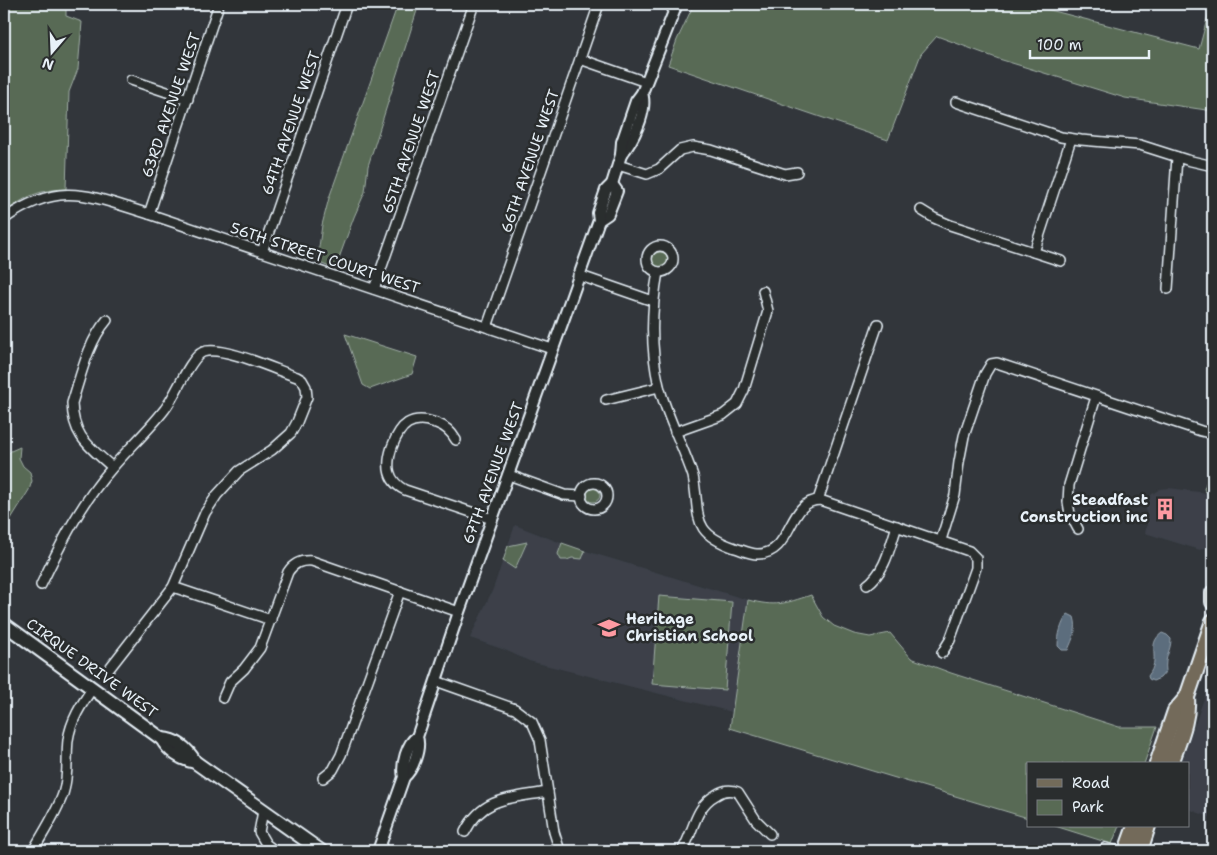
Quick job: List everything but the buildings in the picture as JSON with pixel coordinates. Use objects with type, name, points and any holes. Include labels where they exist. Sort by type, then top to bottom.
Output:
[{"type":"main road","points":[[1213,593],[1213,602]]},
{"type":"main road","points":[[1158,762],[1175,711],[1187,697],[1213,621]]},
{"type":"main road","name":"CIRQUE DRIVE WEST","points":[[4,624],[162,739],[166,747],[184,760],[194,762],[321,851]]},
{"type":"main road","points":[[1172,762],[1186,720],[1188,710],[1187,697]]},
{"type":"main road","points":[[1126,851],[1134,828]]},
{"type":"main road","points":[[1140,851],[1147,828]]},
{"type":"street","name":"63RD AVENUE WEST","points":[[149,214],[220,4]]},
{"type":"street","name":"64TH AVENUE WEST","points":[[262,252],[346,4]]},
{"type":"street","name":"65TH AVENUE WEST","points":[[374,289],[474,4]]},
{"type":"street","name":"66TH AVENUE WEST","points":[[487,327],[599,4]]},
{"type":"street","name":"67TH AVENUE WEST","points":[[378,851],[404,777],[402,770],[412,740],[418,737],[459,612],[598,220],[598,213],[606,190],[612,184],[620,160],[631,144],[645,103],[642,93],[677,4]]},
{"type":"street","points":[[580,59],[646,82]]},
{"type":"street","points":[[132,80],[188,100]]},
{"type":"street","points":[[956,102],[1071,139],[1131,143],[1213,166]]},
{"type":"street","points":[[1034,252],[1071,139]]},
{"type":"street","points":[[620,160],[647,174],[659,169],[680,150],[693,147],[711,150],[785,174],[797,172]]},
{"type":"street","points":[[1168,289],[1177,157]]},
{"type":"street","name":"56TH STREET COURT WEST","points":[[4,219],[18,209],[46,197],[61,194],[88,195],[552,349]]},
{"type":"street","points":[[921,210],[950,225],[1061,261]]},
{"type":"street","points":[[658,272],[653,301],[653,347],[659,387],[693,476],[697,514],[707,534],[717,541],[754,554],[770,551],[782,542],[803,506],[818,500],[833,503],[967,550],[975,556],[977,561],[975,571],[950,640],[942,653]]},
{"type":"street","points":[[578,276],[653,301]]},
{"type":"street","points":[[675,432],[723,415],[737,404],[744,390],[768,311],[763,291]]},
{"type":"street","points":[[107,320],[99,329],[93,342],[72,403],[72,410],[79,435],[112,467]]},
{"type":"street","points":[[818,500],[878,324]]},
{"type":"street","points":[[41,585],[68,529],[94,489],[164,410],[194,359],[200,354],[209,351],[225,352],[302,380],[306,387],[307,397],[297,422],[290,433],[272,450],[239,471],[216,494],[205,513],[173,587],[109,669]]},
{"type":"street","points":[[941,540],[956,495],[959,458],[972,413],[990,364],[996,363],[1213,434]]},
{"type":"street","points":[[606,400],[659,387]]},
{"type":"street","points":[[1078,529],[1070,514],[1068,502],[1069,485],[1096,397]]},
{"type":"street","points":[[456,440],[452,433],[441,424],[421,419],[408,423],[398,432],[389,458],[388,465],[392,478],[396,484],[406,490],[492,519]]},
{"type":"street","points":[[509,475],[564,495],[582,496]]},
{"type":"street","points":[[867,585],[881,571],[897,526]]},
{"type":"street","points":[[223,698],[230,682],[244,670],[264,640],[288,572],[295,564],[300,562],[312,561],[459,612]]},
{"type":"street","points":[[173,587],[271,620]]},
{"type":"street","points":[[323,778],[333,770],[340,758],[400,591]]},
{"type":"street","points":[[436,681],[505,705],[527,716],[532,722],[538,733],[554,832],[560,851]]},
{"type":"street","points":[[33,851],[63,793],[67,774],[70,729],[74,717],[92,689]]},
{"type":"street","points":[[682,851],[700,809],[709,799],[724,791],[738,792],[756,820],[770,834]]},
{"type":"street","points":[[465,832],[475,815],[485,807],[508,799],[548,792]]},
{"type":"street","points":[[263,811],[259,832],[266,844],[275,851]]},
{"type":"street","points":[[1105,848],[1118,851]]},
{"type":"shaded area","points":[[1169,488],[1213,494],[1211,544],[1200,550],[1145,533],[1147,525],[1146,508],[1151,495],[1160,489]]},
{"type":"shaded area","name":"Heritage Christian School","points":[[515,525],[566,545],[748,600],[732,712],[529,661],[505,650],[470,638],[493,589]]},
{"type":"shaded area","points":[[1213,673],[1213,818],[1190,810],[1190,762],[1182,762]]},
{"type":"green space","points":[[4,4],[66,4],[66,16],[82,22],[78,69],[69,92],[66,189],[33,195],[4,213]]},
{"type":"green space","points":[[398,4],[419,4],[368,166],[365,192],[335,269],[317,262],[322,225],[329,198]]},
{"type":"green space","points":[[694,4],[1027,4],[1199,49],[1211,4],[1213,4],[1213,111],[1125,98],[999,59],[937,36],[921,54],[888,140],[668,65],[677,40]]},
{"type":"green space","points":[[660,252],[666,254],[668,260],[666,266],[660,268],[654,266],[652,260],[654,254]]},
{"type":"green space","points":[[345,334],[417,357],[412,374],[370,389],[363,385]]},
{"type":"green space","points":[[20,447],[19,458],[23,466],[30,472],[32,481],[29,490],[4,530],[4,458],[11,451]]},
{"type":"green space","points":[[1212,466],[1213,492],[1211,493],[1206,492],[1204,489]]},
{"type":"green space","points":[[590,488],[596,488],[600,495],[596,502],[590,502],[586,498],[586,492]]},
{"type":"green space","points":[[527,542],[515,569],[503,561],[508,546]]},
{"type":"green space","points":[[562,543],[585,551],[582,559],[561,560],[558,554]]},
{"type":"green space","points":[[811,595],[823,617],[834,626],[854,634],[870,637],[890,633],[911,658],[951,673],[1119,727],[1157,727],[1145,762],[1027,762],[1027,818],[730,728],[748,600],[773,604],[794,601]]},
{"type":"green space","points":[[659,596],[732,602],[725,690],[652,684]]},
{"type":"green space","points":[[1061,828],[1118,828],[1112,844]]},
{"type":"water","points":[[1068,614],[1074,617],[1075,630],[1068,650],[1062,650],[1058,646],[1059,638],[1062,625]]},
{"type":"water","points":[[1162,633],[1171,639],[1166,671],[1160,678],[1153,681],[1148,676],[1154,663],[1155,642]]},
{"type":"place","name":"Steadfast Construction inc","points":[[1165,509]]},
{"type":"place","name":"Heritage Christian School","points":[[609,628]]}]
